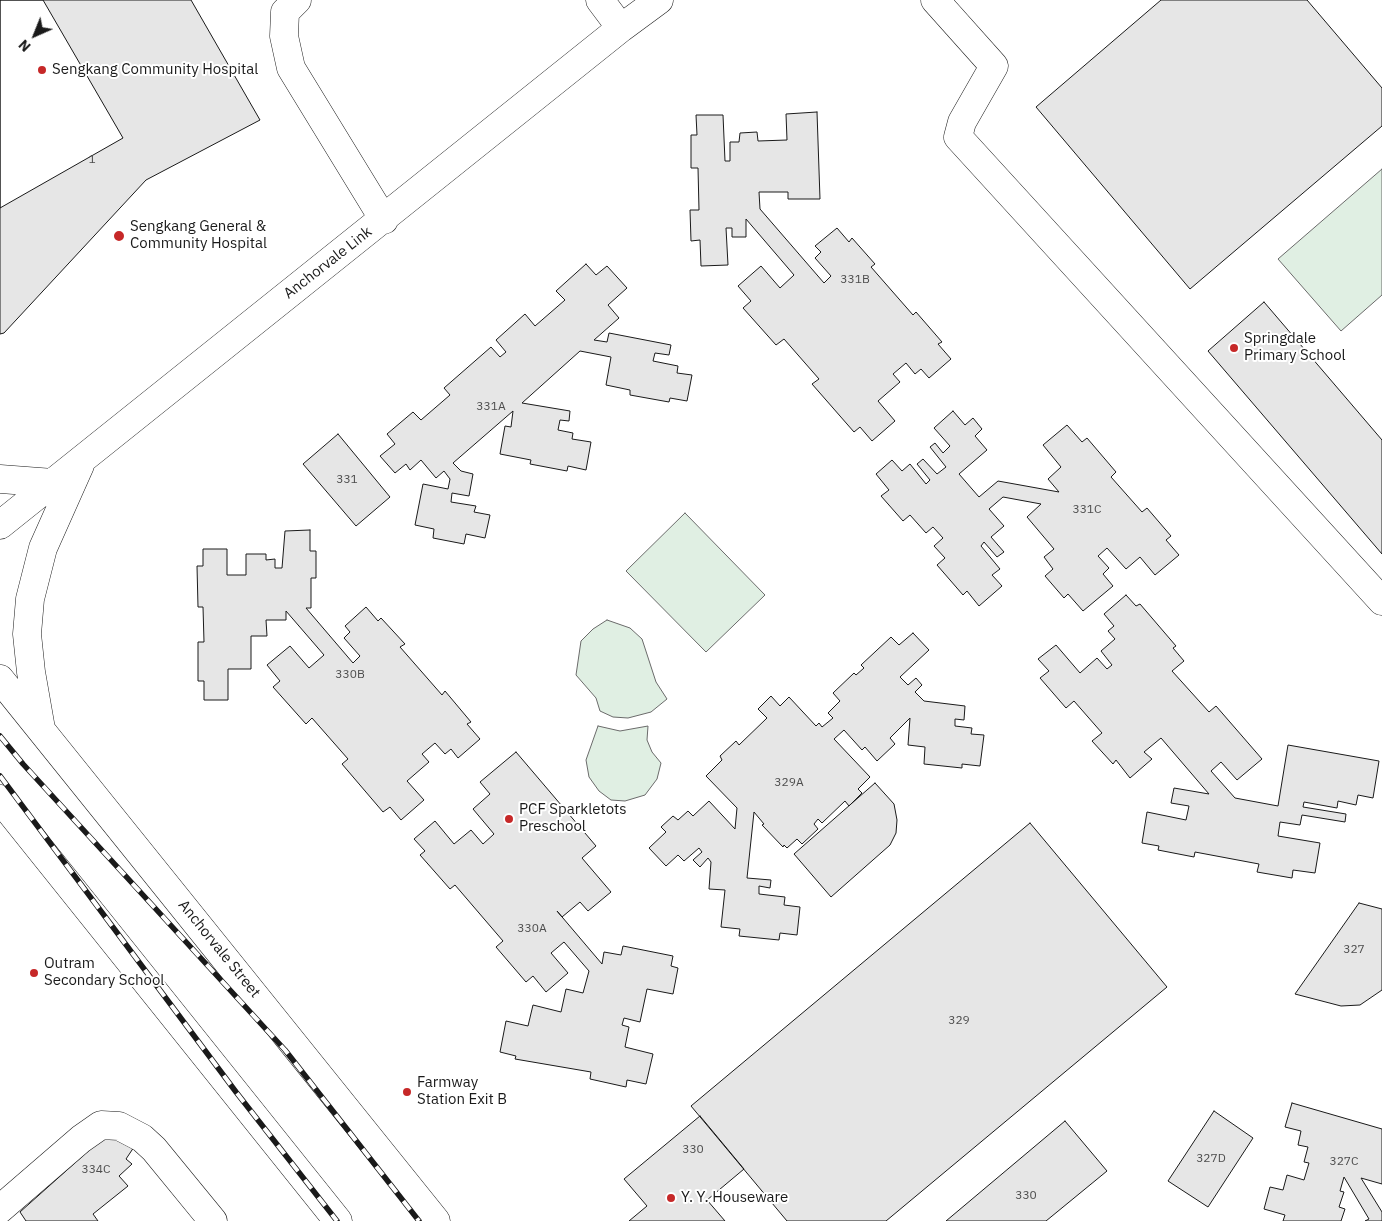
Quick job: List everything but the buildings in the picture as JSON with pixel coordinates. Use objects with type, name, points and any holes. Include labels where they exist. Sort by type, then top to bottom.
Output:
[{"type":"street","points":[[298,0],[285,12],[284,36],[291,68],[384,220]]},
{"type":"street","points":[[600,0],[621,28]]},
{"type":"street","name":"Anchorvale Link","points":[[0,525],[658,0]]},
{"type":"street","points":[[935,0],[994,66],[962,122],[958,137],[1382,601]]},
{"type":"street","points":[[42,732],[31,672],[27,634],[30,599],[44,548],[82,461]]},
{"type":"street","points":[[0,479],[53,483]]},
{"type":"street","name":"Anchorvale Street","points":[[0,680],[436,1221]]},
{"type":"street","points":[[0,799],[338,1221]]},
{"type":"street","points":[[0,1209],[81,1138],[101,1125],[119,1126],[142,1138],[154,1149],[213,1221]]},
{"type":"green space","points":[[1382,169],[1382,295],[1341,331],[1278,259]]},
{"type":"green space","points":[[685,513],[765,595],[706,652],[626,571]]},
{"type":"green space","points":[[607,620],[630,628],[642,639],[656,682],[667,699],[651,712],[628,718],[613,717],[600,711],[596,698],[576,675],[581,641],[593,629]]},
{"type":"green space","points":[[598,726],[620,731],[648,726],[647,740],[652,752],[661,763],[657,779],[645,795],[625,801],[611,800],[599,791],[589,777],[586,760]]},
{"type":"railway","points":[[0,736],[23,764],[285,1050],[419,1221]]},
{"type":"railway","points":[[0,776],[236,1092],[337,1221]]},
{"type":"place","name":"Sengkang Community Hospital","points":[[42,70]]},
{"type":"place","name":"Sengkang General & Community Hospital","points":[[119,236]]},
{"type":"place","name":"Springdale Primary School","points":[[1234,348]]},
{"type":"place","name":"PCF Sparkletots Preschool","points":[[509,819]]},
{"type":"place","name":"Outram Secondary School","points":[[34,973]]},
{"type":"place","name":"Farmway Station Exit B","points":[[407,1092]]},
{"type":"place","name":"Y. Y. Houseware","points":[[671,1198]]}]
